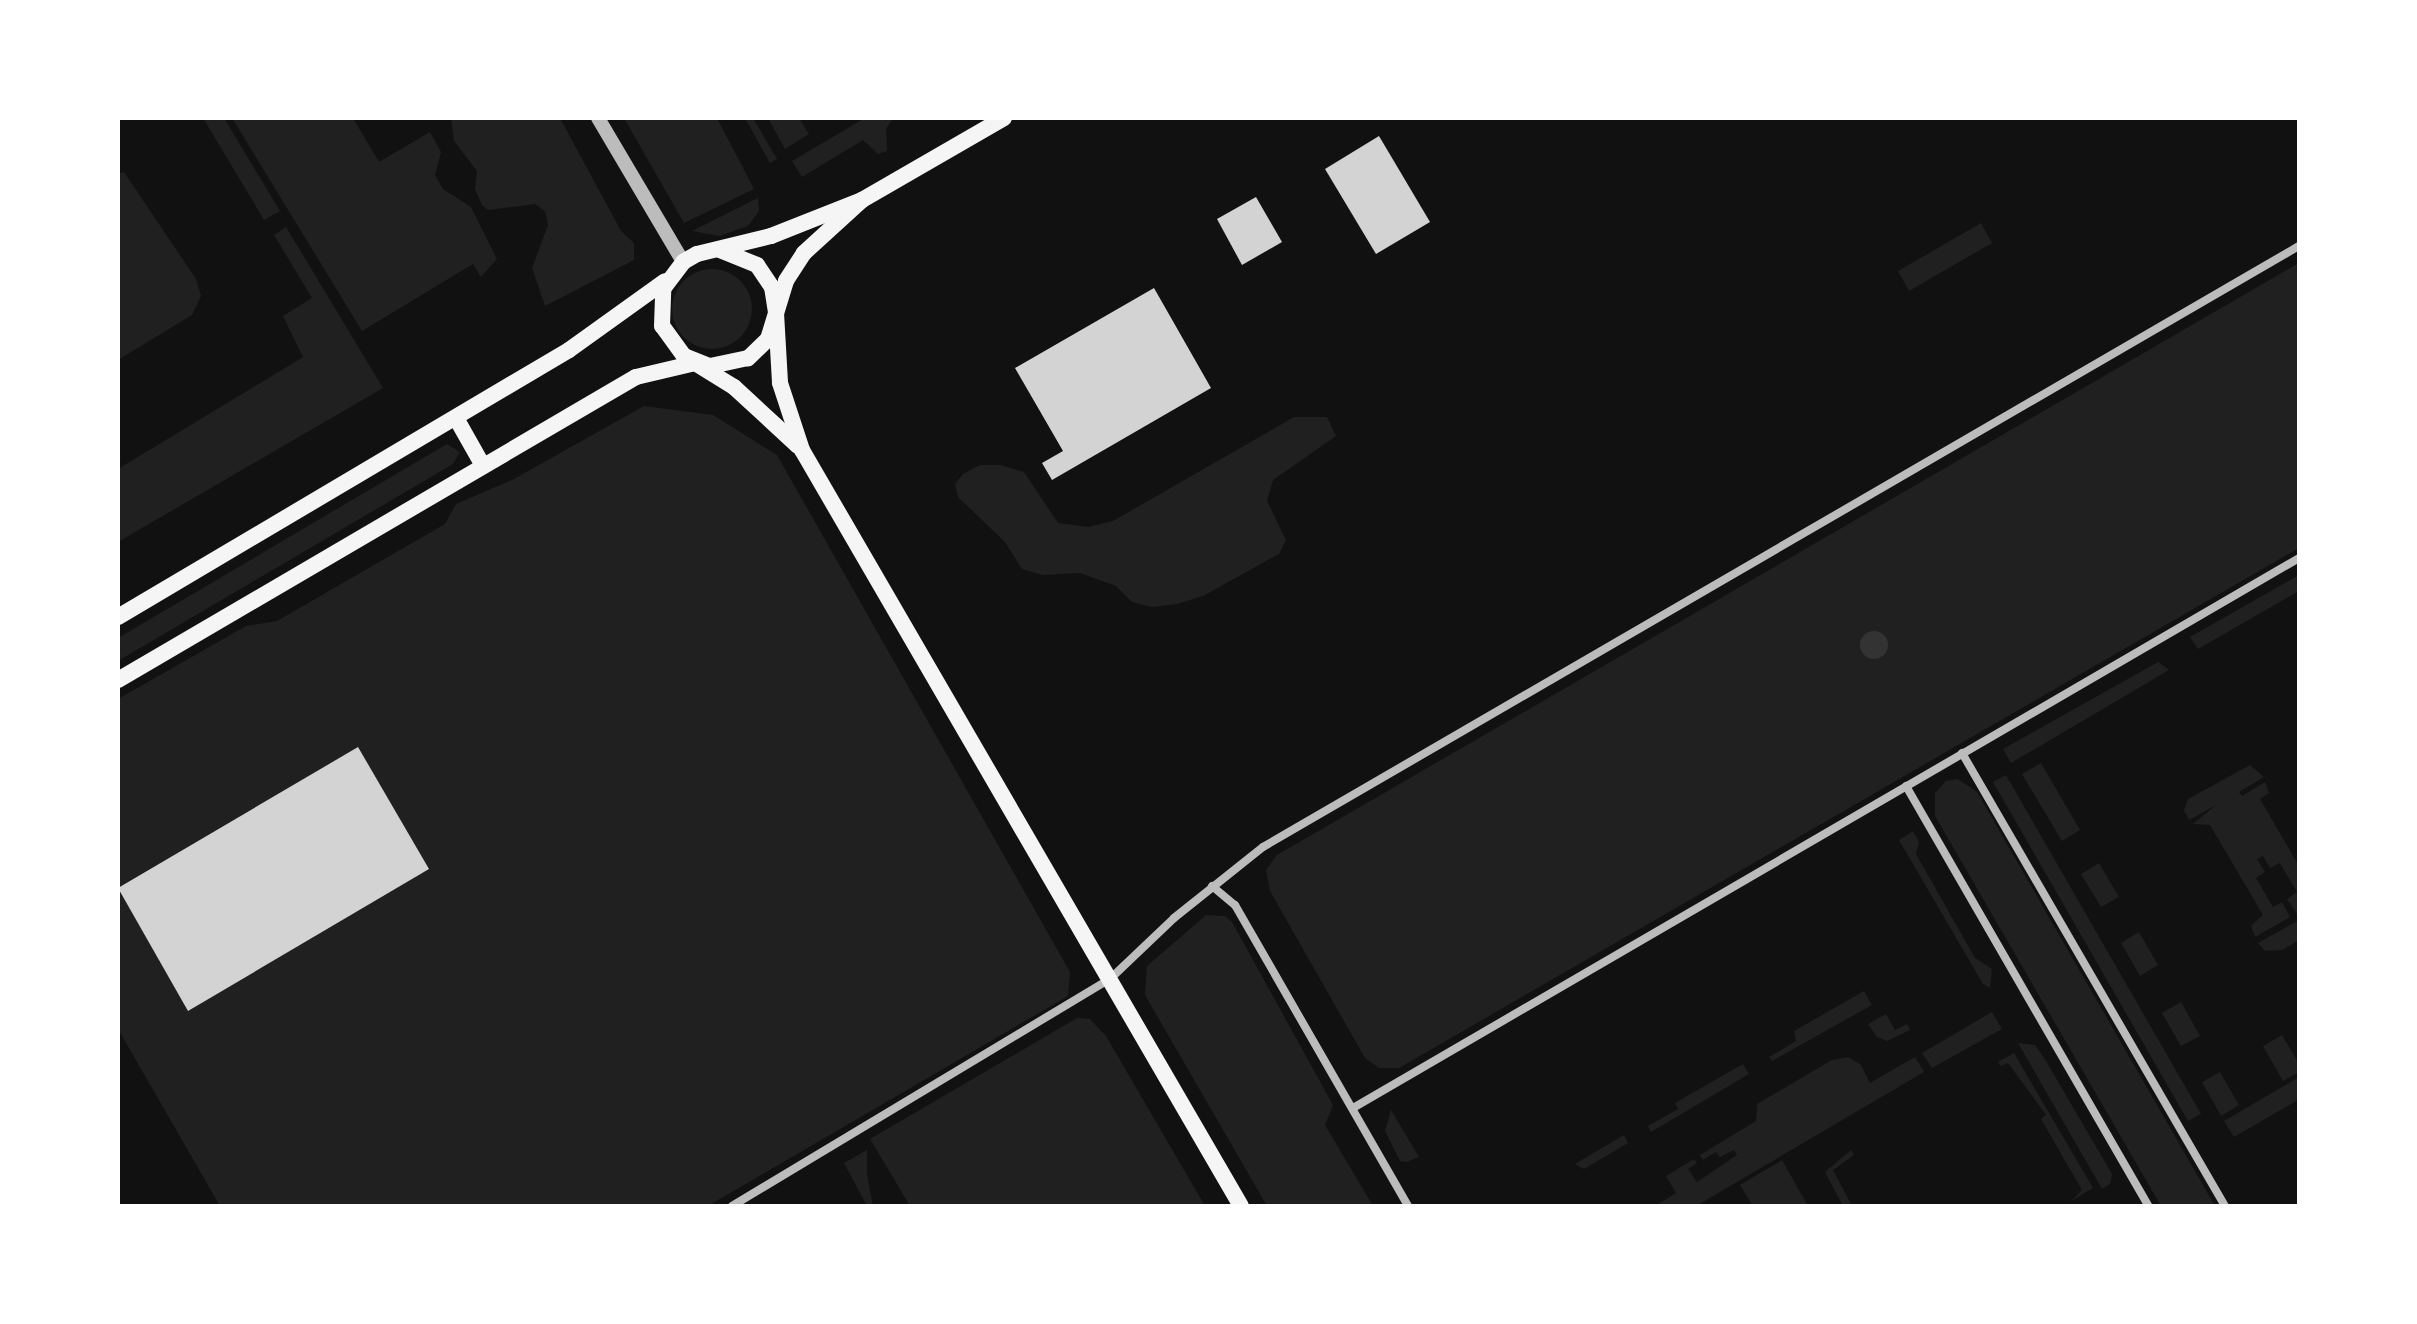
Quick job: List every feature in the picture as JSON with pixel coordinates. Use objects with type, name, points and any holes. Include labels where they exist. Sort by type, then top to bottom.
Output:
[{"type":"main road","points":[[118,617],[624,315],[683,262],[862,200],[1004,118]]},
{"type":"main road","points":[[118,680],[615,387],[695,363],[723,367],[748,358],[768,339],[798,261],[862,200]]},
{"type":"main road","points":[[720,250],[757,265],[772,287],[779,375],[802,450],[1241,1206]]},
{"type":"main road","points":[[668,277],[660,301],[662,326],[675,348],[734,387],[802,450]]},
{"type":"main road","points":[[456,418],[482,464]]},
{"type":"street","points":[[598,118],[683,262]]},
{"type":"street","points":[[732,1206],[1110,979],[1212,886],[1276,839],[2299,246]]},
{"type":"street","points":[[1353,1108],[2299,558]]},
{"type":"street","points":[[1962,753],[2225,1206]]},
{"type":"street","points":[[1906,786],[2148,1206]]},
{"type":"street","points":[[1212,886],[1235,905],[1408,1206]]},
{"type":"shaded area","points":[[203,118],[224,118],[280,211],[264,220]]},
{"type":"shaded area","points":[[232,118],[353,118],[379,162],[430,132],[441,152],[435,175],[443,189],[471,207],[497,259],[481,277],[473,264],[362,331]]},
{"type":"shaded area","points":[[451,118],[560,118],[621,231],[634,243],[634,260],[545,306],[532,268],[548,225],[545,211],[535,204],[488,210],[482,205],[475,189],[477,171],[454,141]]},
{"type":"shaded area","points":[[624,118],[717,118],[754,189],[684,223]]},
{"type":"shaded area","points":[[745,118],[753,118],[777,159],[770,163]]},
{"type":"shaded area","points":[[768,118],[799,118],[809,134],[785,149]]},
{"type":"shaded area","points":[[865,118],[893,118],[886,129],[887,151],[878,154],[863,140],[802,177],[792,161]]},
{"type":"shaded area","points":[[124,172],[196,279],[201,296],[192,315],[118,360],[118,174]]},
{"type":"shaded area","points":[[758,198],[759,211],[748,226],[720,236],[692,231]]},
{"type":"shaded area","points":[[1981,223],[1992,243],[1909,291],[1898,271]]},
{"type":"shaded area","points":[[286,227],[383,388],[118,542],[118,469],[303,357],[283,316],[312,298],[274,235]]},
{"type":"shaded area","points":[[2299,263],[2299,548],[1399,1068],[1379,1068],[1365,1058],[1270,891],[1266,870],[1277,855]]},
{"type":"shaded area","points":[[712,269],[727,272],[740,281],[749,294],[752,309],[749,324],[740,337],[727,346],[712,349],[697,346],[684,337],[675,324],[672,309],[675,294],[684,281],[697,272]]},
{"type":"shaded area","points":[[644,406],[713,415],[777,455],[1070,972],[1068,996],[708,1206],[220,1206],[118,1029],[118,699],[246,626],[277,621],[445,524],[456,504],[512,480]]},
{"type":"shaded area","points":[[1294,417],[1327,417],[1336,436],[1273,480],[1267,501],[1286,540],[1279,554],[1203,596],[1177,604],[1151,607],[1132,602],[1116,586],[1080,573],[1043,575],[1022,569],[1005,542],[958,497],[955,484],[963,474],[980,465],[1000,465],[1024,472],[1058,523],[1088,527],[1113,521]]},
{"type":"shaded area","points":[[447,444],[460,452],[453,464],[118,661],[118,638]]},
{"type":"shaded area","points":[[2299,575],[2299,591],[2198,649],[2190,637]]},
{"type":"shaded area","points":[[1874,631],[1884,635],[1888,645],[1884,655],[1874,659],[1864,655],[1860,645],[1864,635]]},
{"type":"shaded area","points":[[2158,662],[2169,670],[2011,763],[2003,749]]},
{"type":"shaded area","points":[[2041,763],[2080,830],[2062,841],[2022,774]]},
{"type":"shaded area","points":[[2250,765],[2264,777],[2239,792],[2242,796],[2265,782],[2269,793],[2260,799],[2299,866],[2297,914],[2287,899],[2297,892],[2280,863],[2270,868],[2263,856],[2257,859],[2265,872],[2256,878],[2273,907],[2282,902],[2290,917],[2255,937],[2251,926],[2263,915],[2210,825],[2193,824],[2216,805],[2189,820],[2184,810],[2188,799]]},
{"type":"shaded area","points":[[2006,775],[2201,1114],[2188,1121],[1993,782]]},
{"type":"shaded area","points":[[1958,779],[1977,792],[2215,1206],[2161,1206],[1935,816],[1935,793],[1946,781]]},
{"type":"shaded area","points":[[1913,831],[1919,842],[1916,854],[1975,958],[1992,969],[1990,988],[1983,984],[1899,840]]},
{"type":"shaded area","points":[[2099,863],[2119,897],[2101,907],[2081,874]]},
{"type":"shaded area","points":[[1206,915],[1225,916],[1232,922],[1333,1105],[1325,1125],[1373,1206],[1267,1206],[1145,995],[1147,966]]},
{"type":"shaded area","points":[[2299,920],[2299,940],[2282,950],[2265,951],[2258,943]]},
{"type":"shaded area","points":[[2139,932],[2158,965],[2140,976],[2121,943]]},
{"type":"shaded area","points":[[1864,991],[1872,1005],[1772,1061],[1769,1057],[1796,1041],[1794,1031]]},
{"type":"shaded area","points":[[2181,1002],[2200,1036],[2181,1046],[2162,1013]]},
{"type":"shaded area","points":[[1992,1012],[2002,1029],[1932,1068],[1922,1053]]},
{"type":"shaded area","points":[[1886,1014],[1895,1030],[1907,1024],[1910,1030],[1887,1041],[1877,1037],[1868,1024]]},
{"type":"shaded area","points":[[1077,1018],[1090,1019],[1106,1036],[1205,1206],[910,1206],[870,1139]]},
{"type":"shaded area","points":[[2282,1035],[2299,1064],[2299,1072],[2283,1081],[2263,1046]]},
{"type":"shaded area","points":[[2018,1043],[2035,1045],[2112,1174],[2110,1184],[2102,1189]]},
{"type":"shaded area","points":[[2014,1053],[2093,1188],[2071,1201],[2082,1190],[2041,1119],[2046,1115],[2008,1063],[2001,1066],[1998,1062]]},
{"type":"shaded area","points":[[1848,1057],[1861,1065],[1870,1083],[1915,1057],[1924,1072],[1696,1206],[1655,1206],[1676,1193],[1666,1176],[1694,1159],[1697,1163],[1688,1169],[1697,1182],[1737,1155],[1734,1150],[1720,1157],[1716,1152],[1703,1160],[1700,1155],[1756,1121],[1757,1104],[1832,1060]]},
{"type":"shaded area","points":[[1743,1064],[1749,1074],[1651,1132],[1648,1126],[1678,1109],[1675,1103]]},
{"type":"shaded area","points":[[2220,1072],[2239,1105],[2221,1116],[2202,1082]]},
{"type":"shaded area","points":[[2299,1077],[2298,1100],[2234,1137],[2224,1121]]},
{"type":"shaded area","points":[[1391,1110],[1419,1157],[1407,1162],[1400,1161],[1385,1131]]},
{"type":"shaded area","points":[[1624,1135],[1628,1143],[1584,1169],[1575,1164]]},
{"type":"shaded area","points":[[867,1150],[867,1175],[873,1206],[867,1206],[844,1163]]},
{"type":"shaded area","points":[[1851,1150],[1854,1155],[1833,1170],[1852,1206],[1843,1206],[1825,1172]]},
{"type":"shaded area","points":[[1782,1160],[1808,1206],[1753,1206],[1740,1185]]},
{"type":"building","points":[[1379,136],[1430,222],[1376,254],[1325,169]]},
{"type":"building","points":[[1256,197],[1282,242],[1242,265],[1217,219]]},
{"type":"building","points":[[1154,288],[1211,388],[1052,480],[1042,463],[1063,451],[1015,368]]},
{"type":"building","points":[[358,747],[429,869],[188,1011],[118,888]]}]
